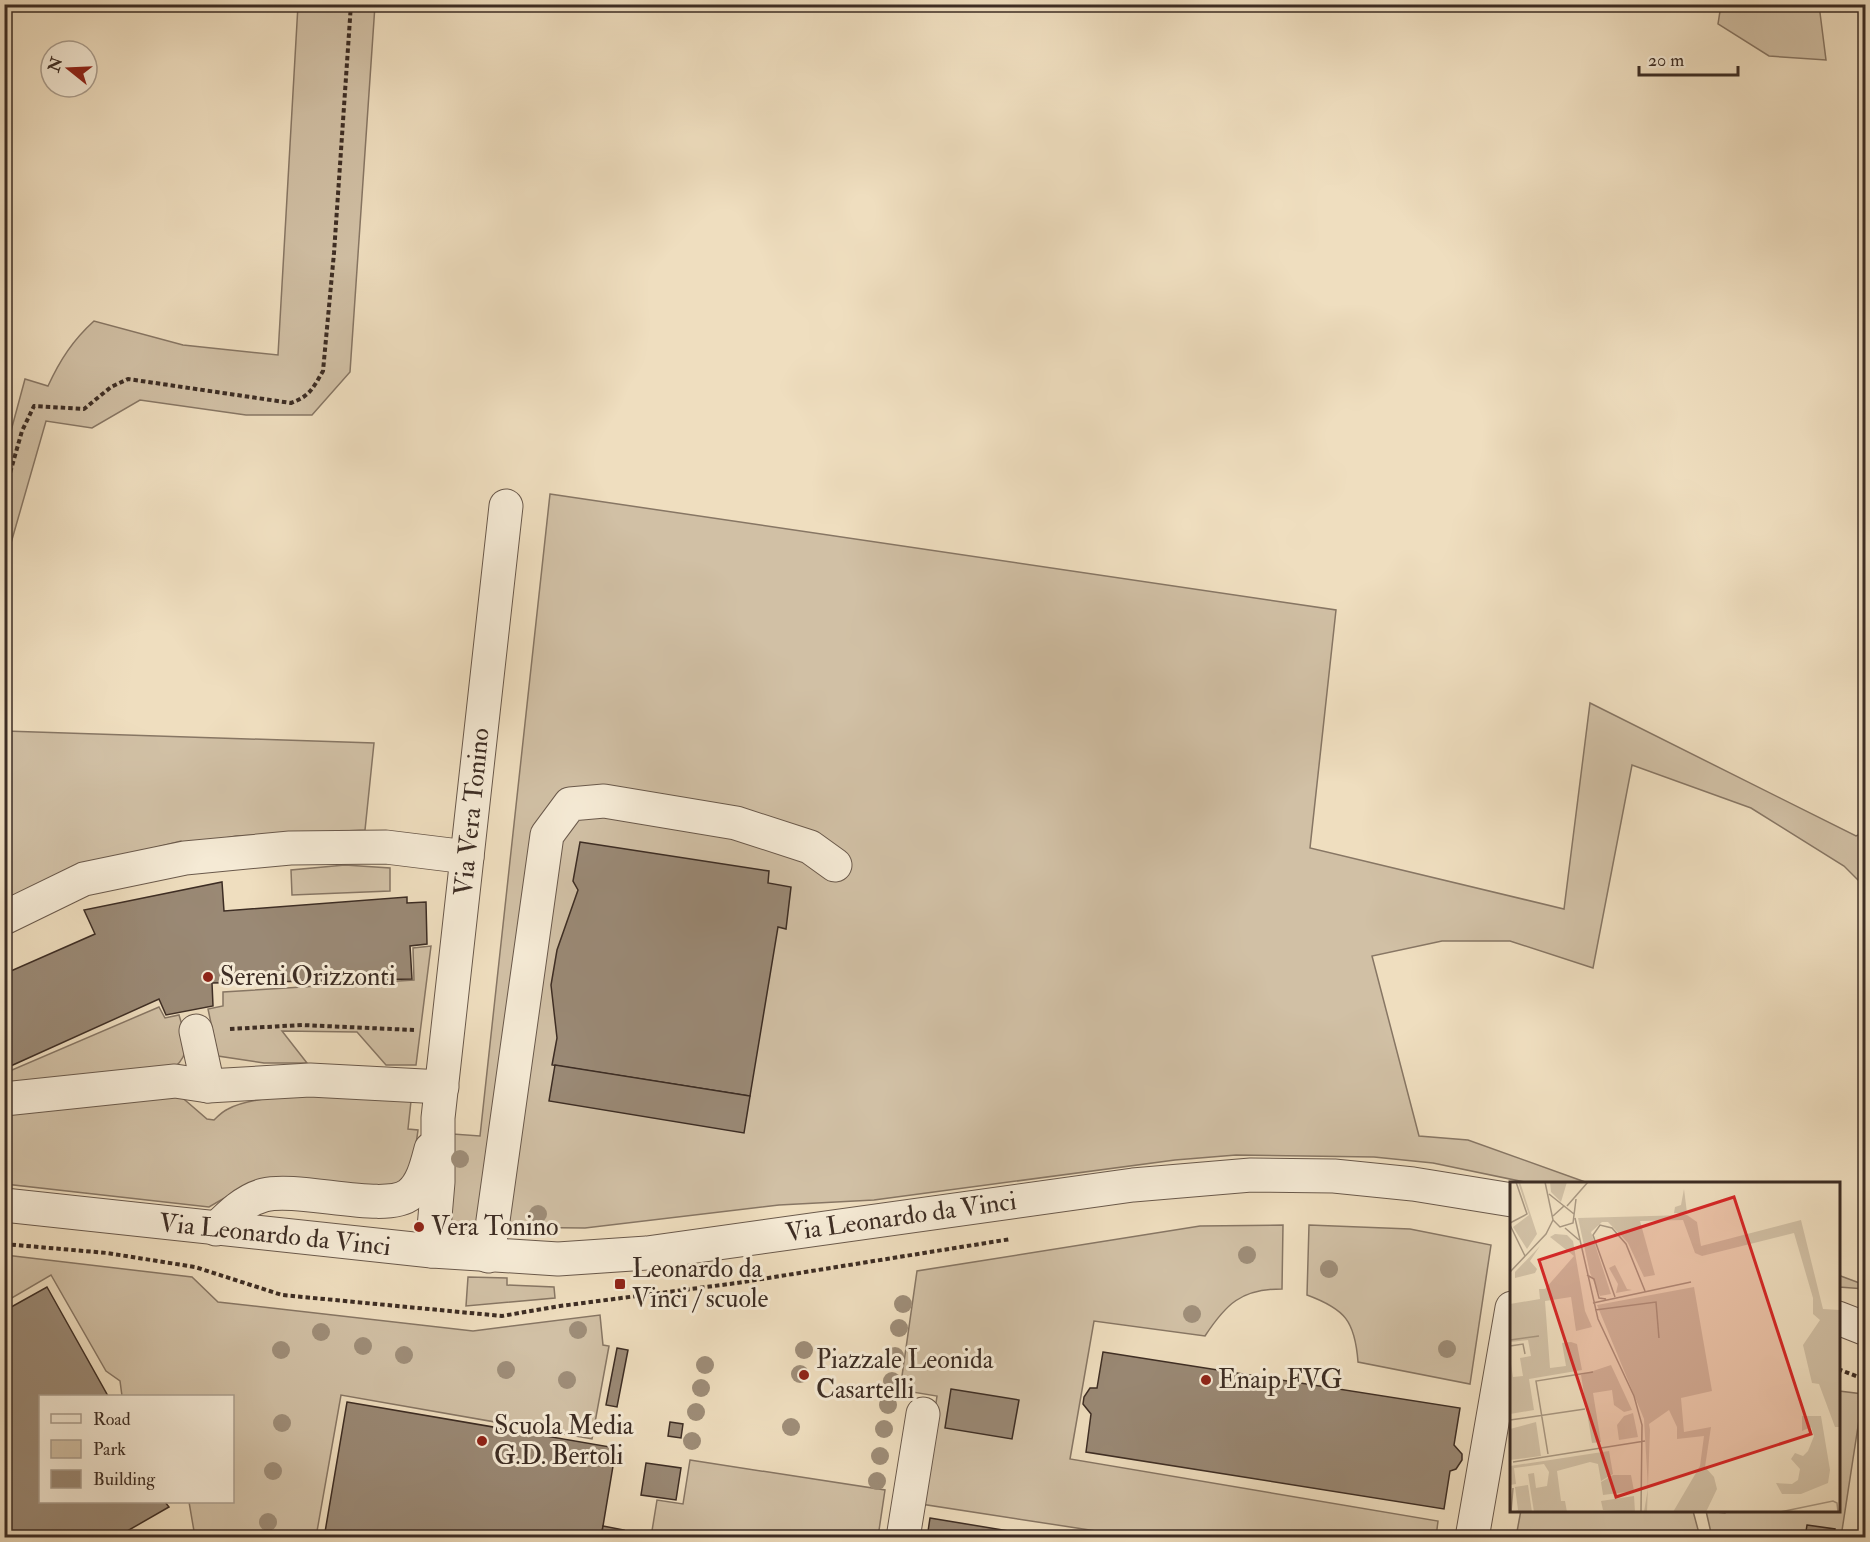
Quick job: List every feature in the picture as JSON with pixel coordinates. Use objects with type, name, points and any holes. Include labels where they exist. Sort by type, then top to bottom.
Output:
[{"type":"street","name":"Via Vera Tonino","points":[[432,1251],[438,1182],[440,1102],[506,506]]},
{"type":"street","points":[[488,1256],[547,835],[570,804],[604,801],[735,823],[810,847],[835,865]]},
{"type":"street","points":[[4,918],[84,879],[186,858],[290,848],[386,847],[467,857]]},
{"type":"street","points":[[196,1031],[208,1086]]},
{"type":"street","points":[[4,1100],[175,1081],[208,1086],[310,1080],[440,1102]]},
{"type":"street","name":"Via Vera Tonino","points":[[216,1229],[237,1209],[264,1195],[286,1193],[390,1202],[409,1195],[419,1185],[427,1165],[440,1102]]},
{"type":"street","name":"Via Leonardo da Vinci","points":[[4,1205],[432,1251],[558,1259],[647,1253],[1133,1185],[1251,1174],[1334,1176],[1413,1184],[1510,1200]]},
{"type":"street","points":[[1840,1318],[1866,1329]]},
{"type":"street","points":[[1472,1538],[1510,1320]]},
{"type":"street","points":[[903,1538],[923,1414]]},
{"type":"path","points":[[4,494],[22,431],[34,405],[84,409],[111,387],[128,379],[291,403],[306,398],[323,370],[333,264],[351,4]]},
{"type":"path","points":[[196,1031],[302,1026],[425,1031]]},
{"type":"path","points":[[4,1244],[107,1253],[195,1267],[282,1295],[502,1316],[560,1306],[737,1283],[1022,1237]]},
{"type":"path","points":[[1840,1369],[1866,1380]]},
{"type":"green space","points":[[298,5],[375,5],[350,372],[312,415],[246,415],[140,400],[92,428],[46,421],[5,564],[5,453],[25,379],[48,386],[68,351],[94,321],[183,345],[278,355]]},
{"type":"green space","points":[[1721,5],[1819,5],[1826,60],[1769,56],[1718,24]]},
{"type":"green space","points":[[550,494],[1336,610],[1310,848],[1564,909],[1590,703],[1856,836],[1865,832],[1865,887],[1844,866],[1751,808],[1632,765],[1593,968],[1510,941],[1442,941],[1372,956],[1419,1136],[1468,1140],[1585,1182],[1524,1182],[1433,1163],[1374,1157],[1236,1155],[1175,1160],[874,1200],[779,1205],[585,1228],[470,1227],[461,1232],[452,1229],[444,1221],[453,1134],[480,1136]]},
{"type":"green space","points":[[5,731],[374,743],[365,830],[236,836],[185,846],[181,841],[82,866],[5,903]]},
{"type":"green space","points":[[345,865],[390,868],[390,891],[292,895],[291,870]]},
{"type":"green space","points":[[431,946],[416,1065],[386,1065],[357,1032],[282,1031],[307,1063],[264,1063],[218,1056],[208,1009],[223,1006],[223,992],[414,980],[413,948]]},
{"type":"green space","points":[[159,1007],[165,1018],[179,1015],[183,1030],[186,1049],[181,1061],[175,1067],[5,1088],[5,1073]]},
{"type":"green space","points":[[178,1094],[207,1119],[214,1120],[228,1109],[266,1099],[318,1096],[411,1101],[408,1129],[418,1130],[416,1146],[407,1175],[397,1188],[233,1193],[209,1207],[5,1184],[4,1109]]},
{"type":"green space","points":[[1283,1225],[1282,1289],[1245,1295],[1220,1315],[1205,1336],[1094,1321],[1070,1459],[1438,1521],[1436,1537],[1135,1537],[921,1504],[937,1396],[900,1390],[917,1271],[1200,1226]]},
{"type":"green space","points":[[1309,1225],[1410,1229],[1491,1245],[1470,1384],[1358,1362],[1354,1336],[1346,1318],[1331,1306],[1307,1295]]},
{"type":"green space","points":[[5,1255],[192,1277],[218,1302],[473,1331],[600,1315],[603,1345],[609,1346],[592,1439],[341,1395],[316,1537],[195,1537],[189,1503],[234,1503],[234,1395],[122,1395],[120,1381],[106,1371],[51,1275],[5,1302]]},
{"type":"green space","points":[[1840,1276],[1865,1285],[1865,1289],[1840,1287]]},
{"type":"green space","points":[[468,1277],[507,1278],[507,1285],[554,1287],[555,1298],[466,1306]]},
{"type":"green space","points":[[1840,1391],[1863,1394],[1841,1537],[1712,1537],[1706,1512],[1840,1512]]},
{"type":"green space","points":[[690,1460],[885,1490],[878,1537],[651,1537],[657,1500],[683,1504]]},
{"type":"green space","points":[[1521,1512],[1693,1512],[1700,1537],[1516,1537]]},
{"type":"building","points":[[580,842],[769,871],[768,883],[791,887],[786,929],[778,927],[750,1096],[552,1065],[557,1038],[551,985],[557,950],[578,890],[573,881]]},
{"type":"building","name":"Sereni Orizzonti","points":[[222,882],[224,911],[407,897],[407,903],[426,902],[427,944],[410,946],[412,979],[212,983],[213,1006],[166,1015],[159,999],[4,1069],[4,974],[95,934],[84,910]]},
{"type":"building","points":[[555,1065],[750,1096],[744,1133],[549,1101]]},
{"type":"building","points":[[47,1287],[107,1395],[39,1395],[39,1503],[166,1503],[169,1507],[115,1538],[4,1538],[4,1397],[10,1394],[4,1384],[4,1311]]},
{"type":"building","points":[[617,1348],[628,1350],[617,1407],[606,1405]]},
{"type":"building","points":[[1103,1352],[1460,1408],[1454,1445],[1462,1454],[1462,1460],[1456,1469],[1450,1471],[1444,1509],[1086,1452],[1091,1414],[1083,1404],[1084,1397],[1090,1388],[1097,1388]]},
{"type":"building","points":[[951,1389],[1019,1400],[1012,1439],[945,1428]]},
{"type":"building","points":[[347,1402],[616,1448],[601,1538],[324,1538]]},
{"type":"building","points":[[670,1422],[683,1424],[681,1438],[668,1436]]},
{"type":"building","points":[[646,1463],[681,1468],[676,1500],[641,1495]]},
{"type":"building","points":[[930,1518],[1027,1534],[1052,1538],[927,1538]]},
{"type":"building","points":[[1807,1525],[1835,1529],[1833,1538],[1805,1538]]},
{"type":"building","points":[[603,1526],[624,1530],[622,1538],[601,1538]]},
{"type":"place","name":"Sereni Orizzonti","points":[[208,977]]},
{"type":"place","name":"Vera Tonino","points":[[419,1227]]},
{"type":"place","name":"Leonardo da Vinci / scuole","points":[[620,1284]]},
{"type":"place","name":"Piazzale Leonida Casartelli","points":[[804,1375]]},
{"type":"place","name":"Enaip FVG","points":[[1206,1380]]},
{"type":"place","name":"Scuola Media G.D. Bertoli","points":[[482,1441]]}]
